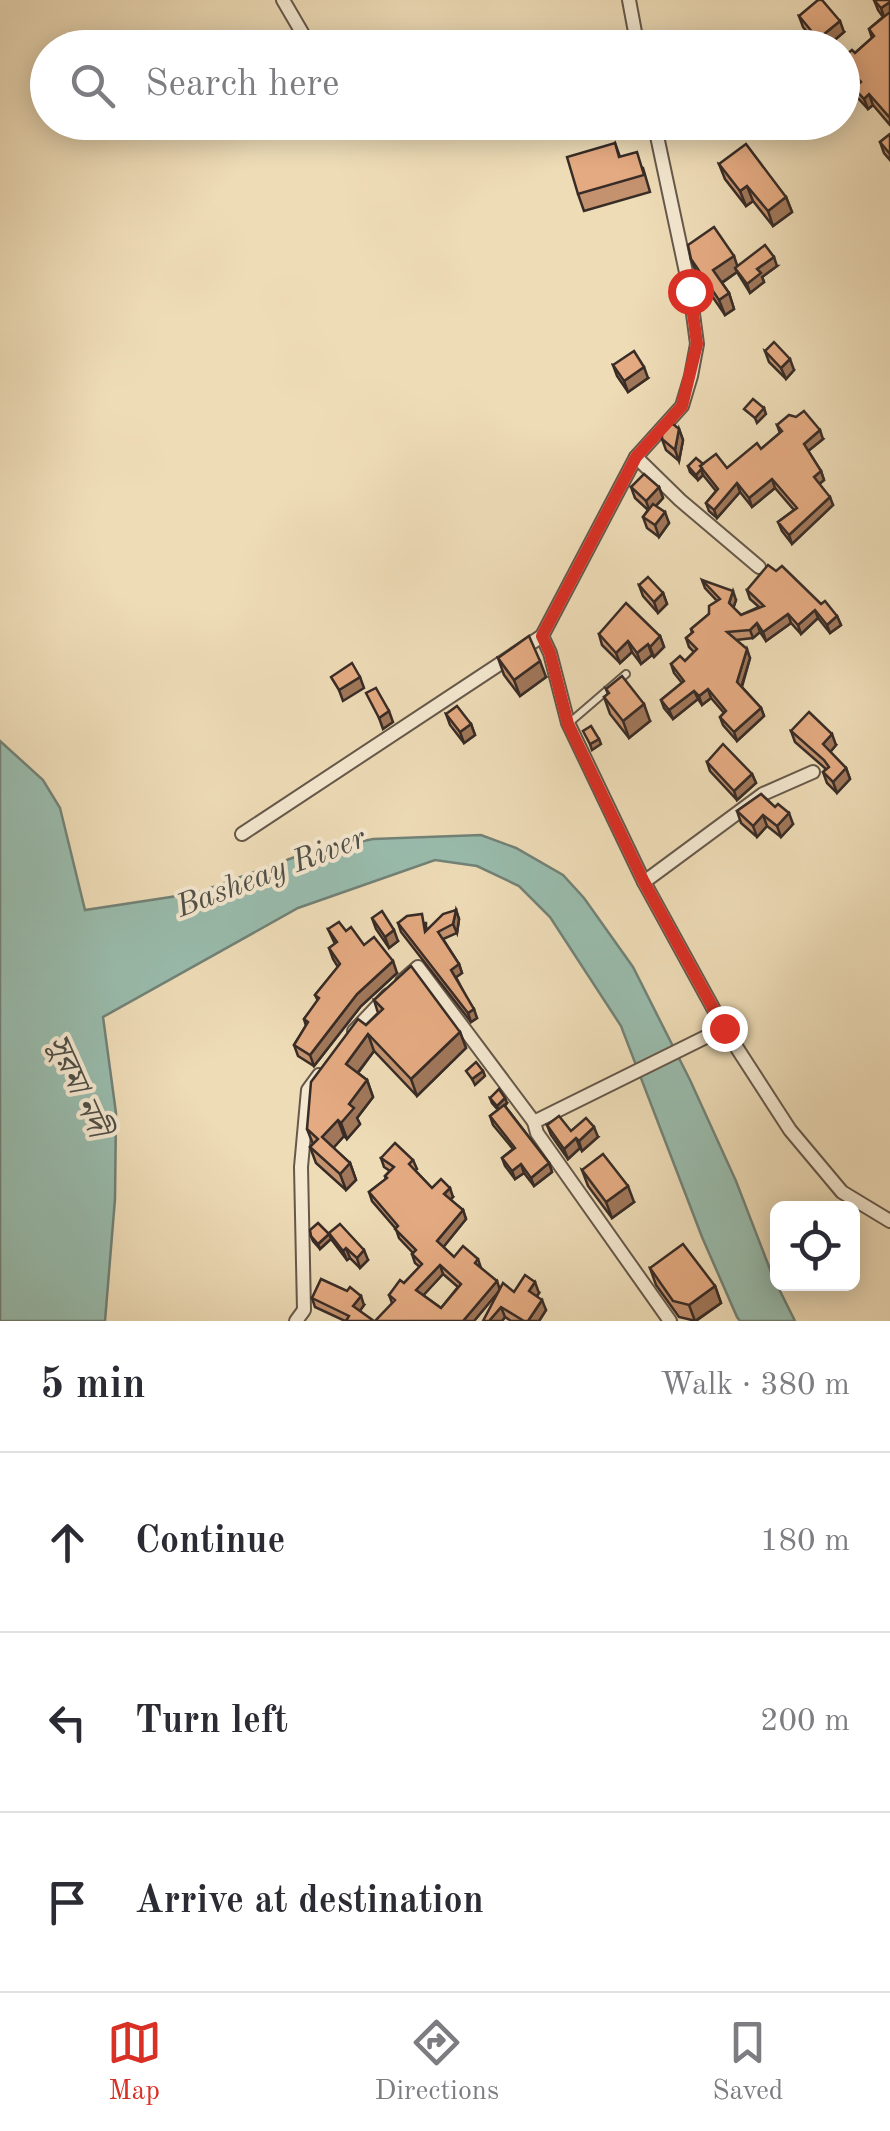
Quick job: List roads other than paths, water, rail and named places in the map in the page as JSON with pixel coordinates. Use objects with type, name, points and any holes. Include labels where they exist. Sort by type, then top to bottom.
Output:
[{"type":"street","points":[[283,0],[300,30]]},
{"type":"street","points":[[628,0],[634,30]]},
{"type":"street","points":[[242,834],[542,636],[636,457],[682,406],[697,344],[690,291],[658,140]]},
{"type":"street","points":[[636,457],[759,568]]},
{"type":"street","points":[[542,636],[568,724],[644,882],[724,1028],[790,1130],[842,1192],[890,1221]]},
{"type":"street","points":[[644,882],[763,794],[813,772]]},
{"type":"street","points":[[348,1038],[368,1012],[418,967],[534,1122],[537,1133],[670,1321]]},
{"type":"street","points":[[534,1122],[724,1028]]},
{"type":"street","points":[[296,1321],[304,1310],[301,1167],[308,1090],[328,1064]]},
{"type":"lane","points":[[568,724],[626,674]]},
{"type":"water","points":[[0,741],[43,780],[60,808],[85,910],[197,893],[303,854],[373,839],[481,835],[516,848],[563,875],[633,967],[736,1181],[770,1269],[770,1291],[780,1291],[795,1321],[740,1321],[737,1317],[621,1026],[550,917],[519,886],[477,866],[435,860],[298,908],[103,1017],[116,1113],[115,1199],[105,1321],[0,1321]]},
{"type":"water label","name":"Basheay River","points":[[270,871]]},
{"type":"water label","name":"সুরমা নদী","points":[[79,1085]]}]
